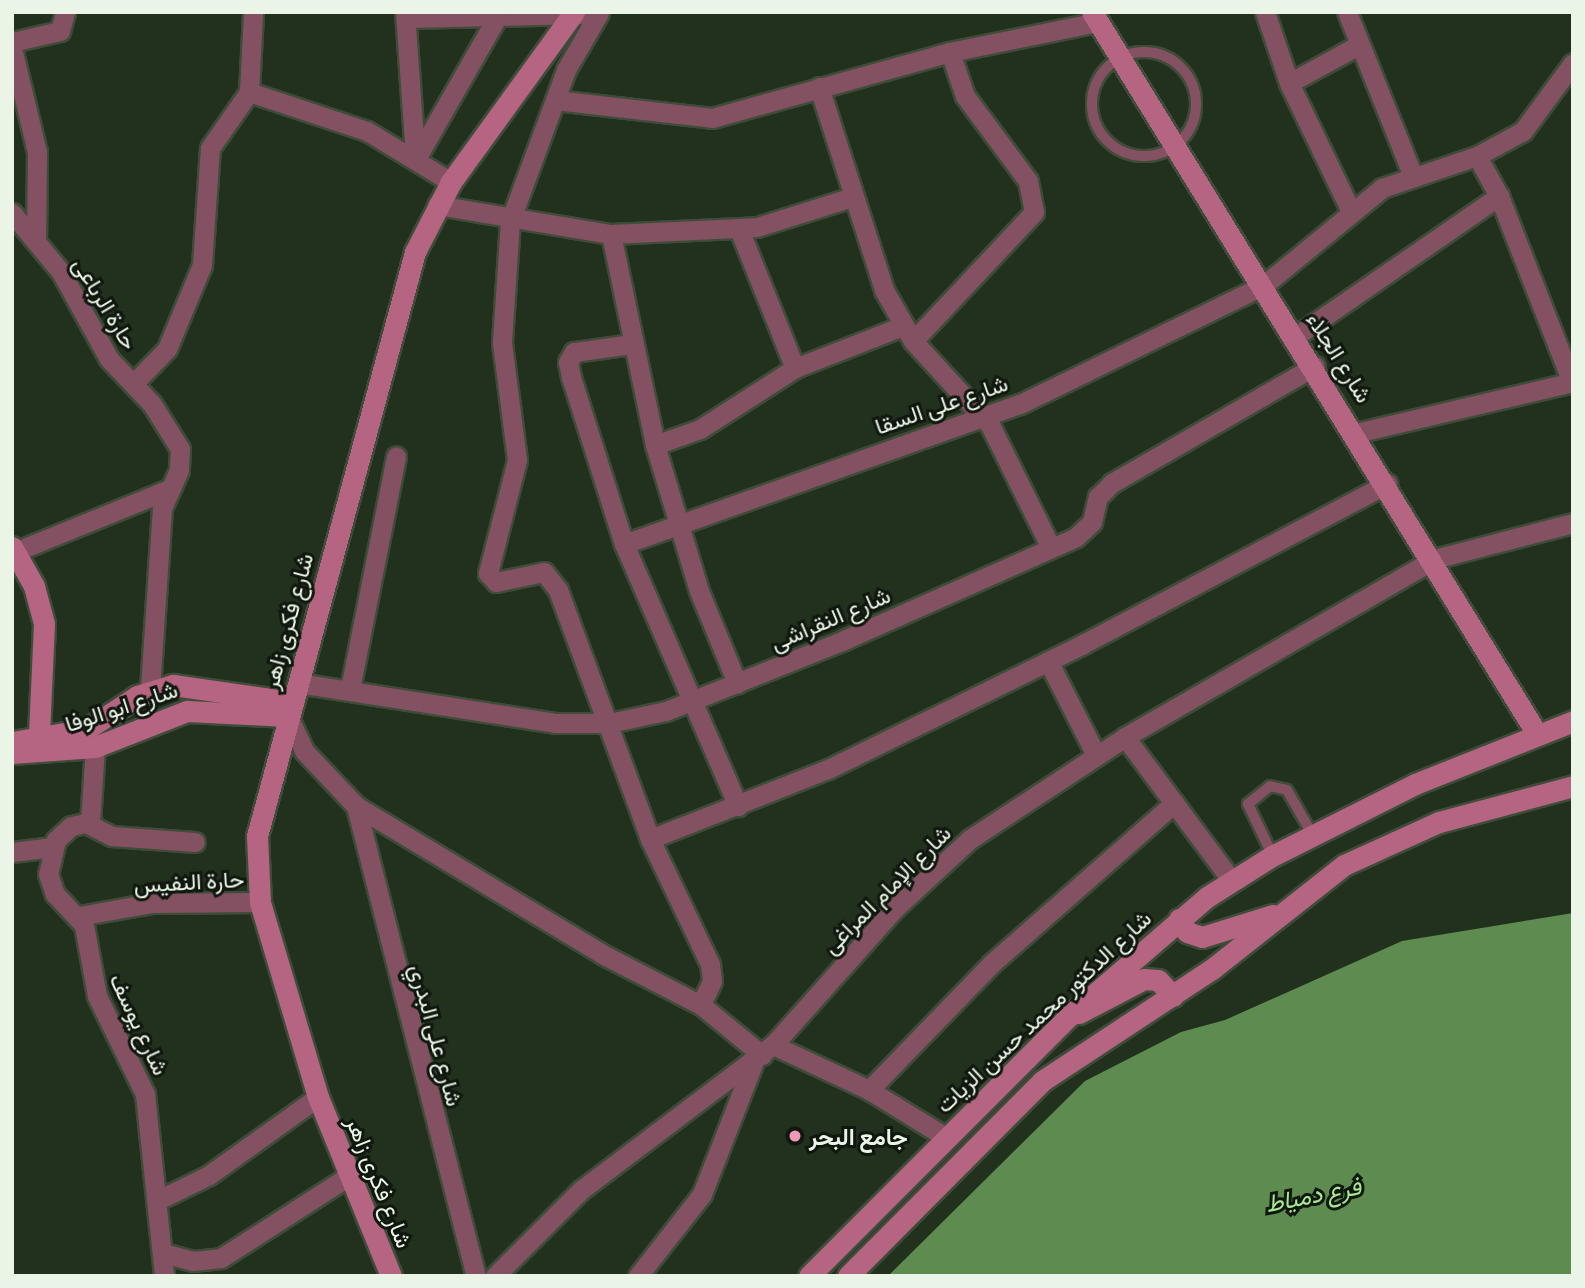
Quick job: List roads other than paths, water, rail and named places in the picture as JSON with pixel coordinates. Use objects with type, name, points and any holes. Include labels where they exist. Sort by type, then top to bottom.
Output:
[{"type":"street","points":[[12,42],[52,35],[66,23],[65,12]]},
{"type":"street","points":[[134,383],[167,349],[196,281],[205,247],[209,148],[249,92],[253,12]]},
{"type":"street","points":[[1265,12],[1289,83],[1351,211]]},
{"type":"street","points":[[1348,12],[1357,46],[1412,174]]},
{"type":"street","name":"شارع فكرى زاهر","points":[[391,1276],[347,1177],[318,1097],[260,902],[259,823],[404,285],[437,205],[451,182],[573,13]]},
{"type":"street","points":[[416,156],[405,15],[601,13],[555,100],[510,221],[502,343],[517,460],[488,573],[496,582],[536,571],[549,573],[609,723],[650,839],[710,964],[712,981],[701,1005]]},
{"type":"street","points":[[416,156],[499,15]]},
{"type":"street","points":[[555,100],[712,118],[950,52],[1095,17]]},
{"type":"street","name":"شارع الجلاء","points":[[1095,17],[1296,335],[1434,559],[1537,734]]},
{"type":"street","points":[[1289,83],[1357,46]]},
{"type":"street","points":[[12,48],[37,152],[36,241]]},
{"type":"street","points":[[655,445],[700,429],[795,368],[908,334],[1034,212],[1028,181],[965,96],[950,52]]},
{"type":"street","name":"شارع على السقا","points":[[624,544],[822,470],[984,418],[1264,285],[1351,211],[1412,174],[1476,156],[1523,131],[1570,71]]},
{"type":"street","points":[[819,87],[884,290],[908,334],[984,418],[1051,548]]},
{"type":"street","points":[[249,92],[335,117],[416,156],[451,182]]},
{"type":"street","points":[[1356,433],[1572,382],[1499,196],[1476,156]]},
{"type":"street","points":[[1296,335],[1499,196]]},
{"type":"street","points":[[437,205],[510,221],[611,234],[739,229],[853,197]]},
{"type":"street","name":"حارة الرباعى","points":[[12,213],[74,292],[109,359],[134,383],[180,449],[179,470],[167,490],[150,691]]},
{"type":"street","points":[[739,229],[795,368]]},
{"type":"street","points":[[611,234],[655,445],[678,526],[737,682]]},
{"type":"street","points":[[632,344],[573,352],[568,362],[624,544],[738,806]]},
{"type":"street","name":"شارع النقراشى","points":[[293,700],[350,689],[555,723],[609,723],[693,700],[1051,548],[1085,531],[1098,497],[1112,483],[1315,366]]},
{"type":"street","points":[[350,689],[396,457]]},
{"type":"street","points":[[650,839],[828,769],[1048,661],[1387,484]]},
{"type":"street","points":[[39,734],[44,624],[34,586],[13,550],[167,490]]},
{"type":"street","name":"شارع الإمام المراغى","points":[[495,1276],[581,1190],[763,1054],[845,962],[947,859],[1125,737],[1434,559],[1573,523]]},
{"type":"street","points":[[1048,661],[1096,755]]},
{"type":"street","name":"شارع ابو الوفا","points":[[12,742],[39,734],[88,729],[150,691],[197,685],[293,700]]},
{"type":"street","points":[[293,700],[304,751],[356,806],[578,940],[701,1005],[763,1054],[869,1090],[947,1138]]},
{"type":"street","name":"شارع ابو الوفا","points":[[12,752],[95,747],[187,711],[293,700]]},
{"type":"street","name":"شارع الدكتور محمد حسن الزيات","points":[[809,1276],[1069,1016],[1179,919],[1232,881],[1312,834],[1537,734],[1573,721]]},
{"type":"street","points":[[1125,737],[1232,881]]},
{"type":"street","points":[[88,824],[95,747]]},
{"type":"street","points":[[848,1276],[1042,1081],[1173,996],[1344,865],[1392,841],[1488,807],[1573,786]]},
{"type":"street","points":[[869,1090],[991,964],[1174,803]]},
{"type":"street","name":"شارع على البدري","points":[[356,806],[476,1276]]},
{"type":"street","points":[[79,916],[52,888],[48,867],[52,846],[68,828],[88,824],[103,834],[195,842]]},
{"type":"street","points":[[12,852],[52,846]]},
{"type":"street","name":"حارة النفيس","points":[[79,916],[150,903],[260,902]]},
{"type":"street","points":[[1179,919],[1187,932],[1202,937],[1276,915]]},
{"type":"street","name":"شارع يوسف","points":[[79,916],[101,1007],[145,1094],[164,1276]]},
{"type":"street","points":[[1069,1016],[1144,979],[1158,980],[1173,996]]},
{"type":"street","points":[[638,1276],[702,1194],[763,1054]]},
{"type":"street","points":[[158,1200],[209,1175],[318,1097]]},
{"type":"street","points":[[163,1253],[207,1269],[347,1177]]},
{"type":"lane","points":[[1152,53],[1167,57],[1191,76],[1198,105],[1190,127],[1174,143],[1142,155],[1125,153],[1098,132],[1091,99],[1097,82],[1121,60],[1152,53]]},
{"type":"lane","points":[[1273,856],[1248,804],[1270,786],[1287,790],[1312,834]]},
{"type":"water","name":"فرع دمياط","points":[[1573,913],[1573,1276],[888,1276],[1085,1081],[1181,1032],[1225,1020],[1402,941]]},
{"type":"place","name":"جامع البحر","points":[[795,1136]]}]
